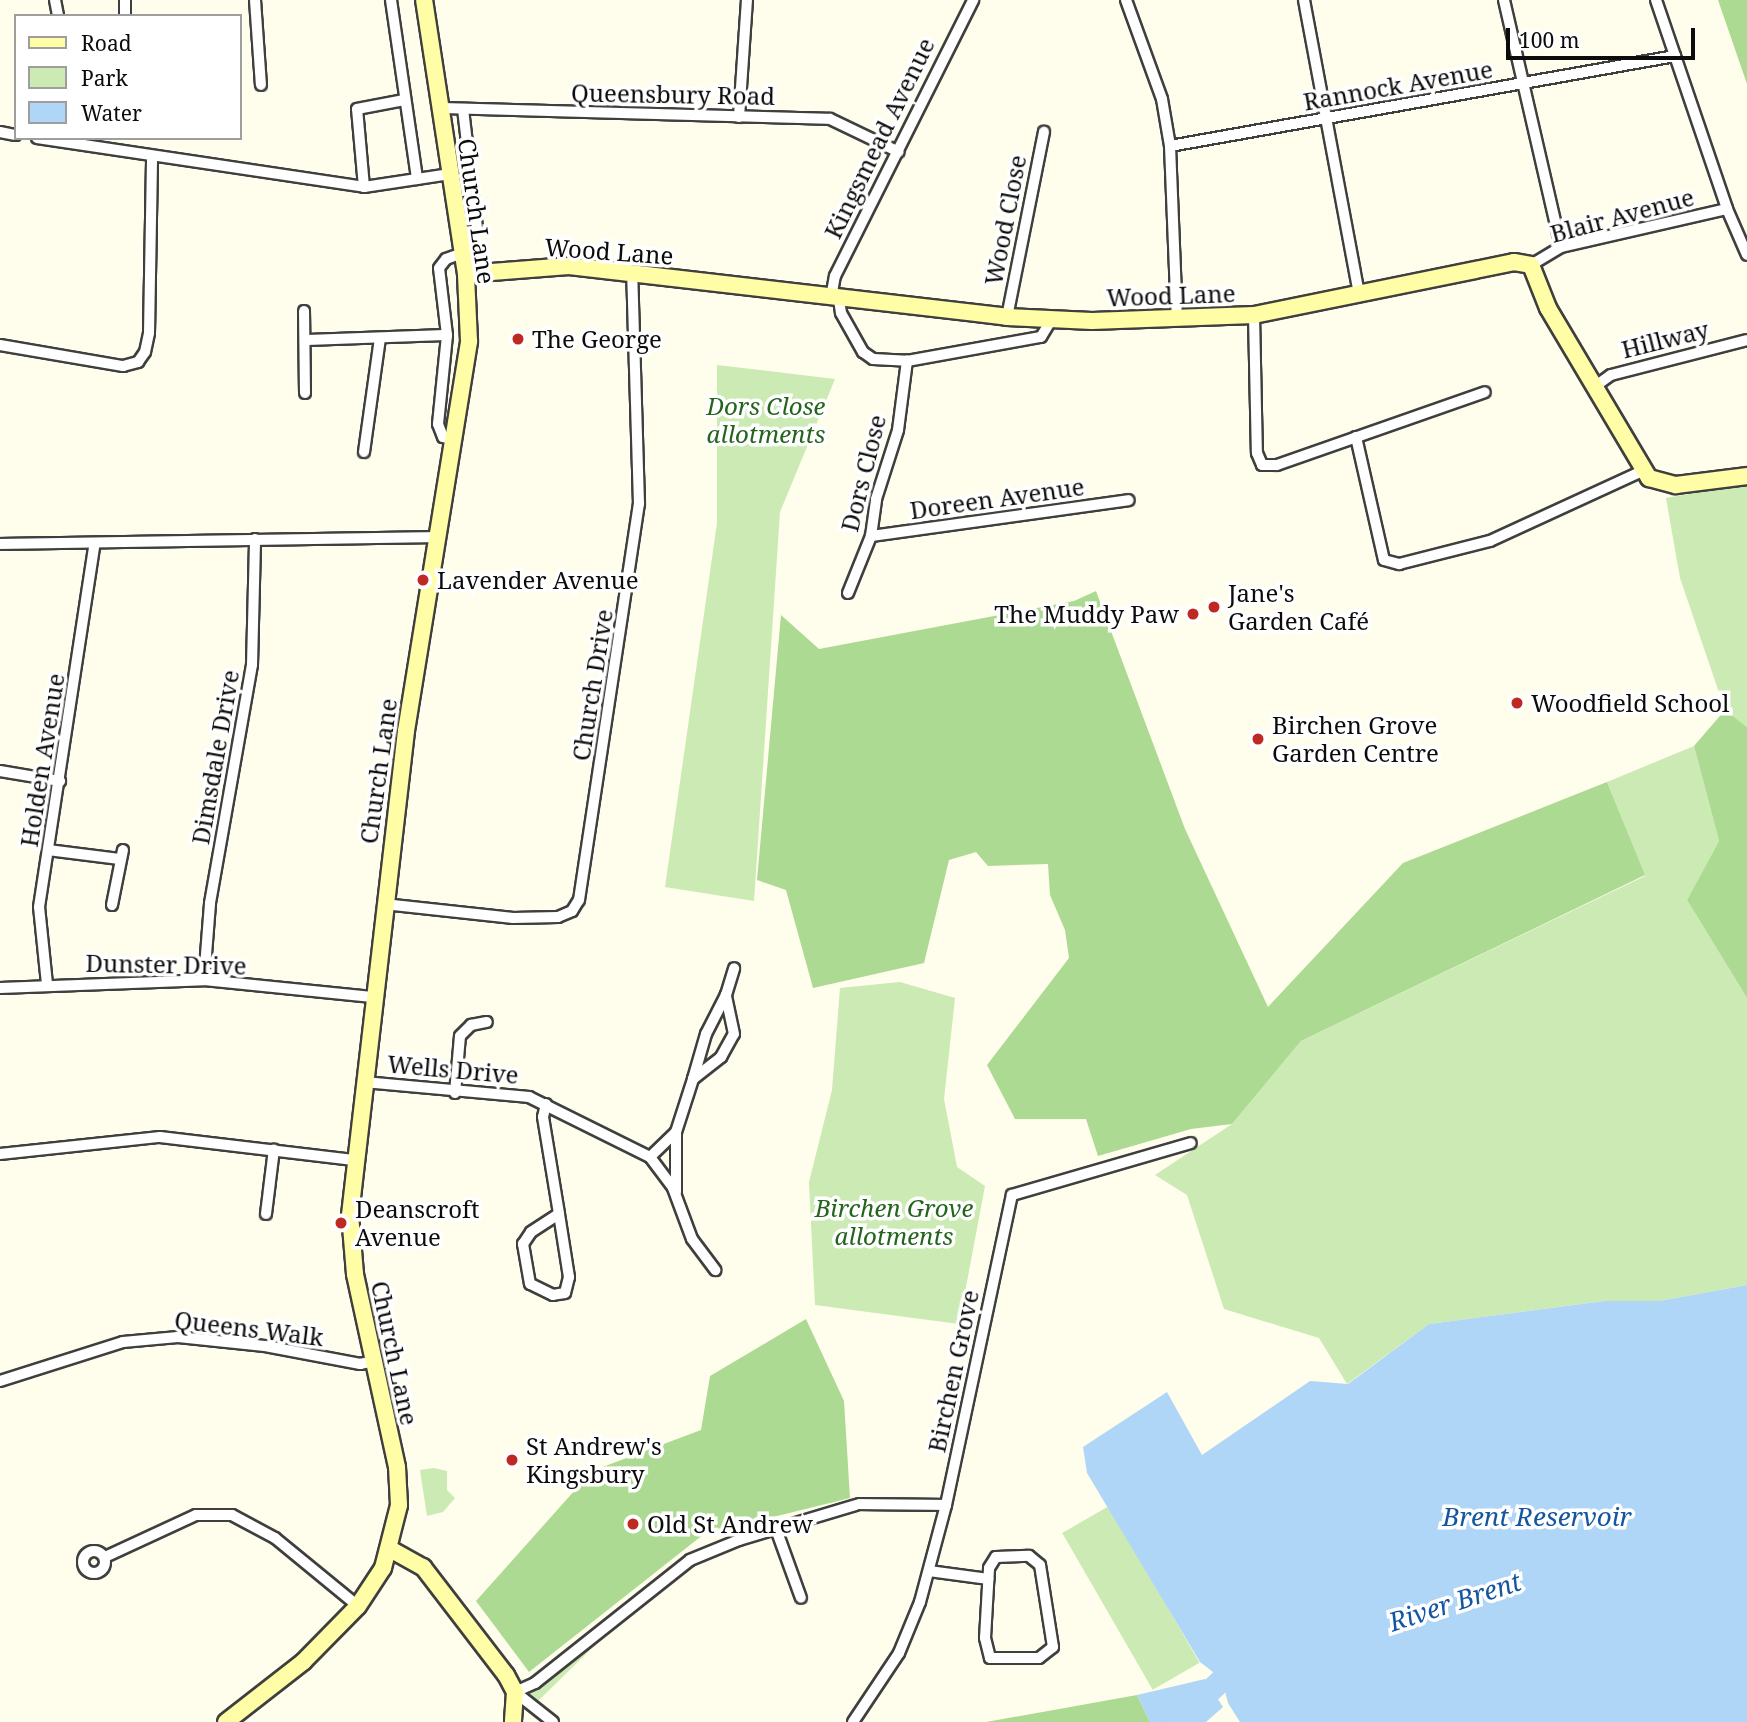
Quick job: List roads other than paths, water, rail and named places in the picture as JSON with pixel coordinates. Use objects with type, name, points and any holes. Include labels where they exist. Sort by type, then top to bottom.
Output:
[{"type":"main road","name":"Church Lane","points":[[226,1722],[303,1662],[358,1606],[390,1549],[399,1505],[397,1467],[355,1274],[350,1215],[384,904],[435,537],[469,341],[466,274],[460,254],[424,0]]},
{"type":"main road","name":"Wood Lane","points":[[466,274],[552,266],[1007,317],[1177,318],[1254,315],[1514,262],[1531,265]]},
{"type":"main road","points":[[1531,265],[1549,308],[1597,385],[1642,471],[1656,482],[1676,485],[1747,476]]},
{"type":"main road","points":[[390,1549],[423,1567],[515,1692],[513,1722]]},
{"type":"street","points":[[255,0],[261,85]]},
{"type":"street","points":[[391,0],[417,179]]},
{"type":"street","points":[[739,117],[747,0]]},
{"type":"street","name":"Kingsmead Avenue","points":[[835,299],[835,276],[973,0]]},
{"type":"street","points":[[1126,0],[1162,99],[1170,146],[1177,318]]},
{"type":"street","points":[[1304,0],[1359,293]]},
{"type":"street","points":[[1504,0],[1561,247]]},
{"type":"street","points":[[1656,0],[1727,209],[1747,255]]},
{"type":"street","name":"Rannock Avenue","points":[[1170,146],[1675,56]]},
{"type":"street","points":[[364,187],[356,109],[404,100]]},
{"type":"street","name":"Queensbury Road","points":[[439,108],[830,119],[899,152]]},
{"type":"street","points":[[463,109],[477,228]]},
{"type":"street","name":"Wood Close","points":[[1007,317],[1044,132]]},
{"type":"street","points":[[49,140],[364,187],[450,174]]},
{"type":"street","points":[[0,345],[123,366],[138,362],[145,352],[149,333],[152,157]]},
{"type":"street","name":"Blair Avenue","points":[[1531,265],[1561,247],[1727,209]]},
{"type":"street","points":[[453,439],[443,437],[438,424],[447,335],[439,268],[446,259],[460,254]]},
{"type":"street","name":"Church Drive","points":[[384,904],[513,919],[558,917],[572,911],[579,900],[639,504],[632,273]]},
{"type":"street","points":[[835,299],[863,352],[873,359],[907,361],[1041,337],[1052,319]]},
{"type":"street","points":[[304,311],[305,393]]},
{"type":"street","points":[[1254,315],[1256,453],[1262,465],[1277,465],[1485,392]]},
{"type":"street","points":[[305,340],[447,335]]},
{"type":"street","points":[[364,453],[380,338]]},
{"type":"street","name":"Hillway","points":[[1597,385],[1611,375],[1747,340]]},
{"type":"street","name":"Dors Close","points":[[848,593],[871,536],[876,499],[898,430],[907,361]]},
{"type":"street","points":[[1356,437],[1384,560],[1399,564],[1490,541],[1642,471]]},
{"type":"street","name":"Doreen Avenue","points":[[871,536],[1129,500]]},
{"type":"street","points":[[0,544],[435,537]]},
{"type":"street","name":"Dimsdale Drive","points":[[204,980],[210,903],[252,665],[255,539]]},
{"type":"street","name":"Holden Avenue","points":[[47,984],[39,907],[95,543]]},
{"type":"street","points":[[0,771],[60,781]]},
{"type":"street","points":[[48,850],[121,854],[113,905]]},
{"type":"street","points":[[676,1196],[676,1132],[706,1034],[726,995],[734,968]]},
{"type":"street","name":"Dunster Drive","points":[[0,988],[47,984],[204,980],[372,997]]},
{"type":"street","points":[[693,1079],[721,1057],[734,1034],[726,995]]},
{"type":"street","points":[[455,1093],[460,1036],[471,1025],[487,1022]]},
{"type":"street","name":"Wells Drive","points":[[364,1082],[455,1093],[529,1097],[650,1157]]},
{"type":"street","points":[[546,1104],[543,1117],[559,1214],[569,1277],[565,1293],[553,1295],[530,1284],[523,1244],[540,1223],[559,1214]]},
{"type":"street","points":[[676,1132],[650,1157],[676,1196],[692,1239],[715,1270]]},
{"type":"street","points":[[0,1154],[160,1137],[354,1160]]},
{"type":"street","name":"Birchen Grove","points":[[853,1722],[899,1653],[929,1572],[946,1505],[1012,1195],[1191,1143]]},
{"type":"street","points":[[266,1214],[274,1149]]},
{"type":"street","name":"Queens Walk","points":[[0,1381],[123,1342],[178,1337],[265,1346],[360,1364],[374,1362]]},
{"type":"street","points":[[552,1722],[515,1692],[535,1684],[690,1560],[776,1529],[857,1505],[946,1505]]},
{"type":"street","points":[[104,1557],[196,1515],[232,1515],[275,1538],[358,1606]]},
{"type":"street","points":[[776,1529],[801,1598]]},
{"type":"street","points":[[1029,1556],[1040,1565],[1054,1647],[1039,1658],[990,1658],[985,1638],[988,1579],[996,1557],[1029,1556]]},
{"type":"street","points":[[929,1572],[988,1579]]},
{"type":"water","name":"Brent Reservoir","points":[[1747,1285],[1747,1722],[1240,1722],[1228,1703],[1222,1679],[1200,1662],[1087,1473],[1083,1447],[1167,1392],[1202,1455],[1310,1381],[1348,1384],[1429,1324],[1604,1301],[1659,1301]]},
{"type":"water","points":[[1205,1679],[1223,1707],[1206,1722],[1150,1722],[1137,1695]]},
{"type":"waterway","name":"River Brent","points":[[1176,1722],[1222,1679],[1249,1670]]},
{"type":"place","name":"The George","points":[[518,339]]},
{"type":"place","name":"Lavender Avenue","points":[[423,580]]},
{"type":"place","name":"Jane's Garden Café","points":[[1214,607]]},
{"type":"place","name":"The Muddy Paw","points":[[1193,614]]},
{"type":"place","name":"Woodfield School","points":[[1517,703]]},
{"type":"place","name":"Birchen Grove Garden Centre","points":[[1258,739]]},
{"type":"place","name":"Deanscroft Avenue","points":[[341,1223]]},
{"type":"place","name":"St Andrew's Kingsbury","points":[[512,1460]]},
{"type":"place","name":"Old St Andrew","points":[[633,1524]]},
{"type":"park label","name":"Dors Close allotments","points":[[766,420]]},
{"type":"park label","name":"Birchen Grove allotments","points":[[894,1222]]}]
